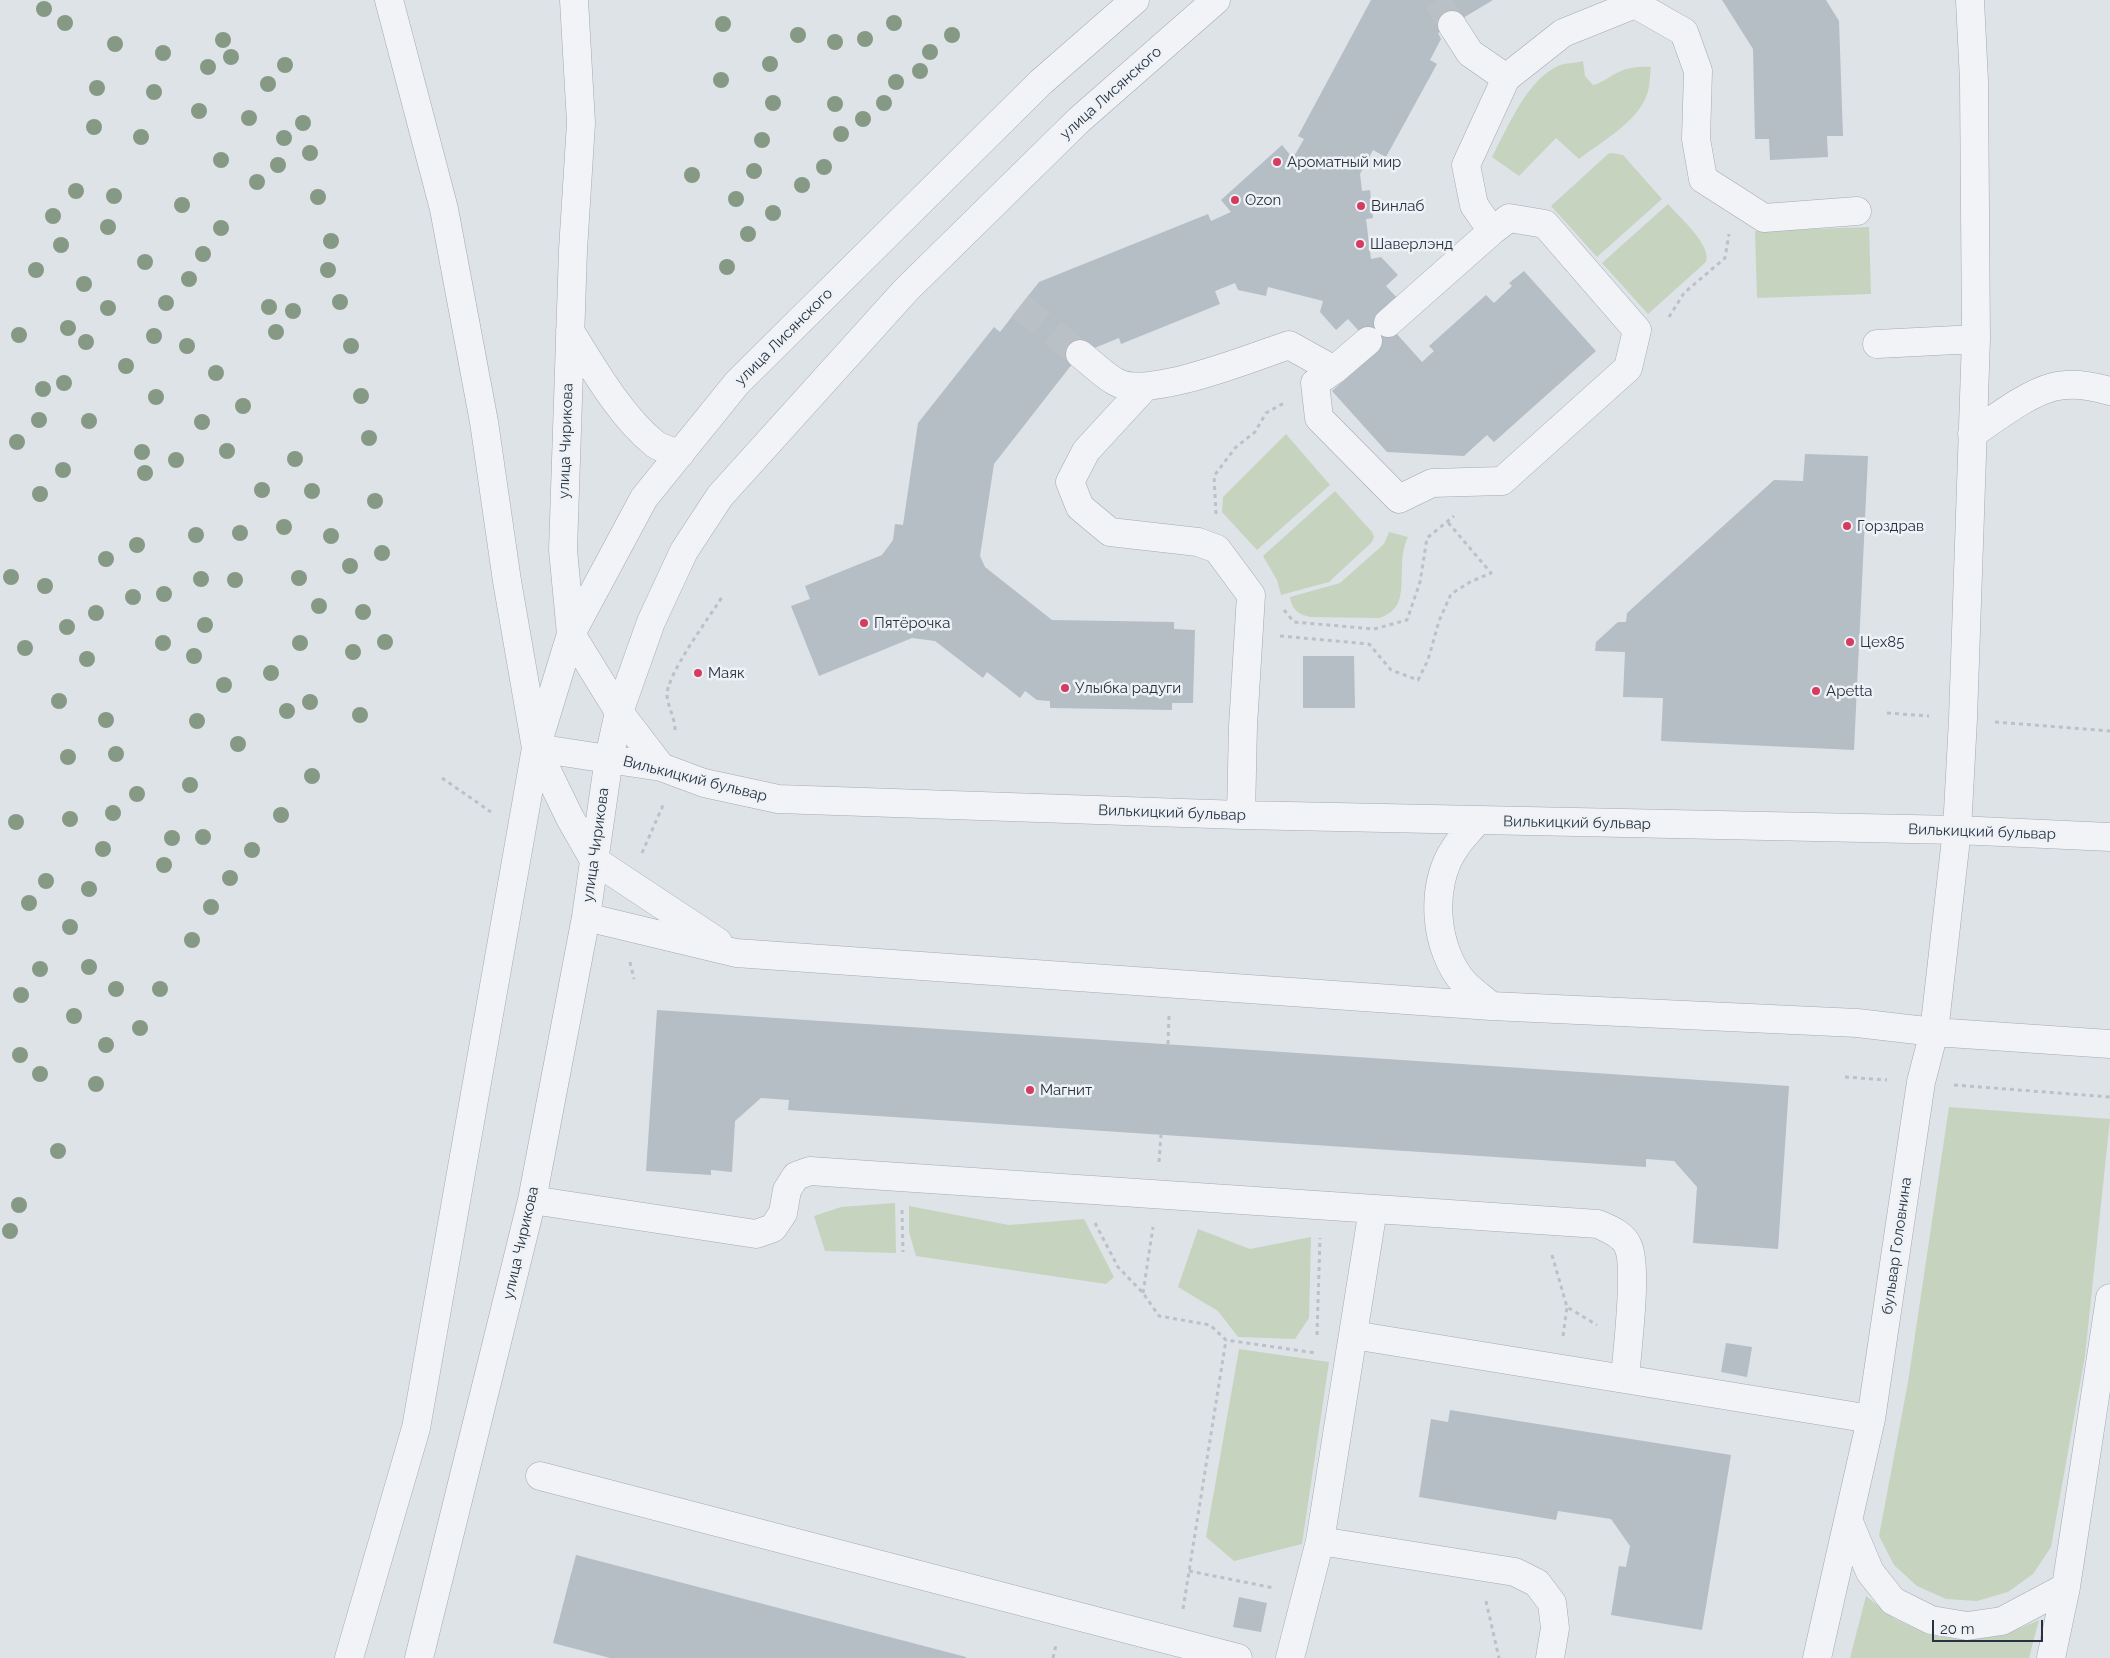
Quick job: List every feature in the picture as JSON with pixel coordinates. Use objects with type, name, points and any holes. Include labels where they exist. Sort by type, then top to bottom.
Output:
[{"type":"street","points":[[389,0],[444,209],[484,422],[507,580],[536,748],[570,818],[594,860],[736,953]]},
{"type":"street","name":"улица Чирикова","points":[[420,1658],[532,1200],[586,917],[609,758],[619,712],[571,634],[563,550],[570,331],[581,123],[574,0]]},
{"type":"street","name":"улица Лисянского","points":[[536,748],[571,634],[644,498],[737,383],[1041,82],[1135,0]]},
{"type":"street","name":"улица Лисянского","points":[[619,712],[651,622],[684,551],[720,496],[906,290],[1079,120],[1216,0]]},
{"type":"street","name":"бульвар Головнина","points":[[1817,1658],[1872,1419],[1921,1082],[1934,1032],[1957,830],[1963,719],[1976,339],[1974,81],[1970,0]]},
{"type":"street","points":[[1492,232],[1474,205],[1466,165],[1506,78],[1563,33],[1635,4],[1684,32],[1698,70],[1696,139],[1703,179],[1764,218],[1857,211]]},
{"type":"street","points":[[1452,25],[1470,54],[1506,78]]},
{"type":"street","points":[[1368,341],[1334,370],[1315,383],[1319,418],[1399,499],[1432,483],[1502,481],[1628,368],[1637,330],[1545,224],[1509,218],[1388,323]]},
{"type":"street","points":[[570,331],[603,383],[636,425],[657,445],[680,454]]},
{"type":"street","points":[[1877,344],[1976,339]]},
{"type":"street","points":[[1080,354],[1117,383],[1144,388],[1169,384],[1289,345],[1334,370]]},
{"type":"street","points":[[1972,434],[2020,403],[2053,387],[2090,385],[2110,391]]},
{"type":"street","points":[[1144,388],[1086,451],[1070,482],[1080,507],[1110,532],[1198,542],[1216,549],[1251,596],[1243,726],[1242,815]]},
{"type":"street","points":[[619,712],[661,767]]},
{"type":"street","points":[[349,1658],[416,1428],[536,748]]},
{"type":"street","name":"Вилькицкий бульвар","points":[[536,748],[661,767],[704,783],[778,799],[1242,815],[1957,830],[2110,837]]},
{"type":"street","points":[[1477,821],[1454,848],[1441,881],[1438,917],[1446,952],[1464,983],[1492,1006]]},
{"type":"street","points":[[586,917],[736,953],[1492,1006],[1857,1024],[1934,1032],[2110,1044]]},
{"type":"street","points":[[532,1200],[756,1234],[773,1228],[784,1213],[787,1190],[796,1176],[810,1171],[1598,1224],[1615,1231],[1628,1245],[1632,1264],[1625,1378]]},
{"type":"street","points":[[1290,1658],[1320,1541],[1373,1209]]},
{"type":"street","points":[[2052,1658],[2066,1587],[2108,1329],[2110,1298]]},
{"type":"street","points":[[1351,1346],[1625,1378],[1872,1419]]},
{"type":"street","points":[[540,1476],[1238,1658]]},
{"type":"street","points":[[1849,1522],[1870,1572],[1894,1601],[1931,1620],[1967,1626],[2002,1621],[2066,1587]]},
{"type":"street","points":[[1320,1541],[1515,1572],[1537,1583],[1552,1603],[1555,1628],[1550,1658]]},
{"type":"path","points":[[1668,318],[1684,293],[1725,258],[1730,231]]},
{"type":"path","points":[[1216,518],[1214,476],[1235,448],[1255,432],[1266,413],[1299,395],[1316,390]]},
{"type":"path","points":[[1249,633],[1369,644],[1391,670],[1418,680],[1428,660],[1439,621],[1450,594],[1490,573],[1420,489]]},
{"type":"path","points":[[1282,608],[1294,622],[1374,629],[1407,620],[1420,582],[1427,538],[1455,516]]},
{"type":"path","points":[[1888,713],[1938,717]]},
{"type":"path","points":[[1992,722],[2110,731]]},
{"type":"path","points":[[1168,1044],[1169,1015]]},
{"type":"path","points":[[1845,1077],[1889,1080]]},
{"type":"path","points":[[1946,1085],[2110,1097]]},
{"type":"path","points":[[901,1177],[903,1252]]},
{"type":"path","points":[[1095,1190],[1093,1218],[1118,1267],[1143,1293],[1159,1316],[1210,1325],[1226,1340],[1316,1353],[1351,1346]]},
{"type":"path","points":[[1316,1353],[1321,1205]]},
{"type":"path","points":[[1543,1220],[1567,1307],[1627,1344]]},
{"type":"path","points":[[1177,1642],[1226,1340]]},
{"type":"path","points":[[1477,1566],[1499,1658]]},
{"type":"path","points":[[1189,1571],[1306,1595]]},
{"type":"green space","points":[[1583,61],[1585,76],[1593,85],[1625,69],[1651,67],[1649,87],[1645,99],[1631,119],[1579,159],[1556,138],[1519,176],[1492,157],[1512,118],[1528,92],[1538,81],[1560,65]]},
{"type":"green space","points":[[1608,154],[1623,155],[1662,199],[1597,257],[1551,206]]},
{"type":"green space","points":[[1668,204],[1700,240],[1707,255],[1706,262],[1648,314],[1602,263]]},
{"type":"green space","points":[[1869,227],[1871,294],[1757,298],[1755,231]]},
{"type":"green space","points":[[1286,434],[1330,485],[1257,550],[1222,512],[1223,497]]},
{"type":"green space","points":[[1335,491],[1372,532],[1374,537],[1372,542],[1329,582],[1281,595],[1277,580],[1263,556]]},
{"type":"green space","points":[[1389,532],[1408,537],[1403,554],[1400,596],[1398,603],[1390,612],[1380,618],[1310,617],[1299,613],[1294,608],[1290,597],[1340,583],[1384,544]]},
{"type":"green space","points":[[1949,1107],[2110,1119],[2085,1356],[2051,1547],[2033,1574],[2008,1592],[1977,1601],[1946,1599],[1917,1586],[1894,1565],[1879,1536],[1908,1382]]},
{"type":"green space","points":[[895,1203],[896,1253],[825,1251],[814,1216],[841,1207]]},
{"type":"green space","points":[[909,1206],[1009,1225],[1084,1219],[1114,1277],[1106,1284],[916,1256],[909,1232]]},
{"type":"green space","points":[[1198,1229],[1250,1249],[1311,1237],[1309,1318],[1295,1339],[1238,1337],[1218,1311],[1178,1287]]},
{"type":"green space","points":[[1239,1349],[1329,1362],[1302,1544],[1234,1561],[1206,1537]]},
{"type":"green space","points":[[1866,1596],[1895,1619],[1929,1635],[1967,1640],[2004,1635],[2039,1620],[2029,1658],[1850,1658]]},
{"type":"building","points":[[1371,0],[1493,0],[1438,33],[1441,39],[1430,60],[1437,64],[1386,157],[1373,150],[1360,174],[1362,191],[1370,190],[1373,218],[1366,219],[1371,259],[1381,257],[1398,275],[1386,286],[1398,299],[1396,333],[1422,362],[1434,351],[1429,346],[1486,295],[1494,303],[1512,286],[1509,283],[1524,271],[1596,351],[1494,442],[1487,435],[1464,456],[1387,452],[1332,391],[1377,351],[1348,319],[1336,330],[1320,312],[1323,301],[1268,287],[1266,296],[1238,290],[1235,283],[1215,291],[1220,304],[1121,344],[1119,338],[1080,354],[994,464],[980,556],[985,567],[1052,620],[1174,622],[1174,629],[1195,630],[1193,703],[1172,703],[1172,710],[1050,708],[1050,701],[1037,700],[1025,691],[1020,698],[987,672],[983,678],[935,641],[912,638],[819,676],[791,606],[810,599],[805,586],[882,555],[893,540],[895,524],[903,525],[918,423],[994,327],[1000,332],[1039,282],[1208,214],[1211,221],[1231,212],[1221,200],[1282,145],[1292,157],[1296,153],[1304,139],[1298,136]]},
{"type":"building","points":[[1722,0],[1826,0],[1839,21],[1843,136],[1827,136],[1828,157],[1770,160],[1769,139],[1755,139],[1753,49]]},
{"type":"building","points":[[1805,454],[1868,456],[1854,750],[1661,741],[1663,698],[1623,697],[1625,652],[1595,651],[1596,642],[1618,622],[1626,622],[1627,613],[1774,480],[1803,481]]},
{"type":"building","points":[[1303,656],[1354,656],[1355,708],[1303,708]]},
{"type":"building","points":[[657,1010],[1789,1086],[1778,1249],[1693,1243],[1697,1187],[1674,1161],[1646,1159],[1646,1167],[788,1110],[789,1100],[761,1098],[735,1121],[732,1172],[711,1170],[711,1175],[646,1171]]},
{"type":"building","points":[[1726,1343],[1752,1347],[1747,1377],[1721,1372]]},
{"type":"building","points":[[1450,1410],[1731,1455],[1702,1630],[1611,1615],[1619,1566],[1626,1567],[1630,1546],[1611,1519],[1558,1511],[1556,1520],[1419,1497],[1431,1419],[1448,1422]]},
{"type":"building","points":[[576,1555],[966,1658],[610,1658],[553,1643]]},
{"type":"building","points":[[1239,1597],[1267,1603],[1261,1632],[1233,1627]]},
{"type":"tunnel","points":[[1437,0],[1452,25]]},
{"type":"tunnel","points":[[1020,306],[1080,354]]},
{"type":"place","name":"Ароматный мир","points":[[1277,162]]},
{"type":"place","name":"Ozon","points":[[1235,200]]},
{"type":"place","name":"Винлаб","points":[[1361,206]]},
{"type":"place","name":"Шаверлэнд","points":[[1360,244]]},
{"type":"place","name":"Горздрав","points":[[1847,526]]},
{"type":"place","name":"Пятёрочка","points":[[864,623]]},
{"type":"place","name":"Цех85","points":[[1850,642]]},
{"type":"place","name":"Маяк","points":[[698,673]]},
{"type":"place","name":"Улыбка радуги","points":[[1065,688]]},
{"type":"place","name":"Apetta","points":[[1816,691]]},
{"type":"place","name":"Магнит","points":[[1030,1090]]}]
